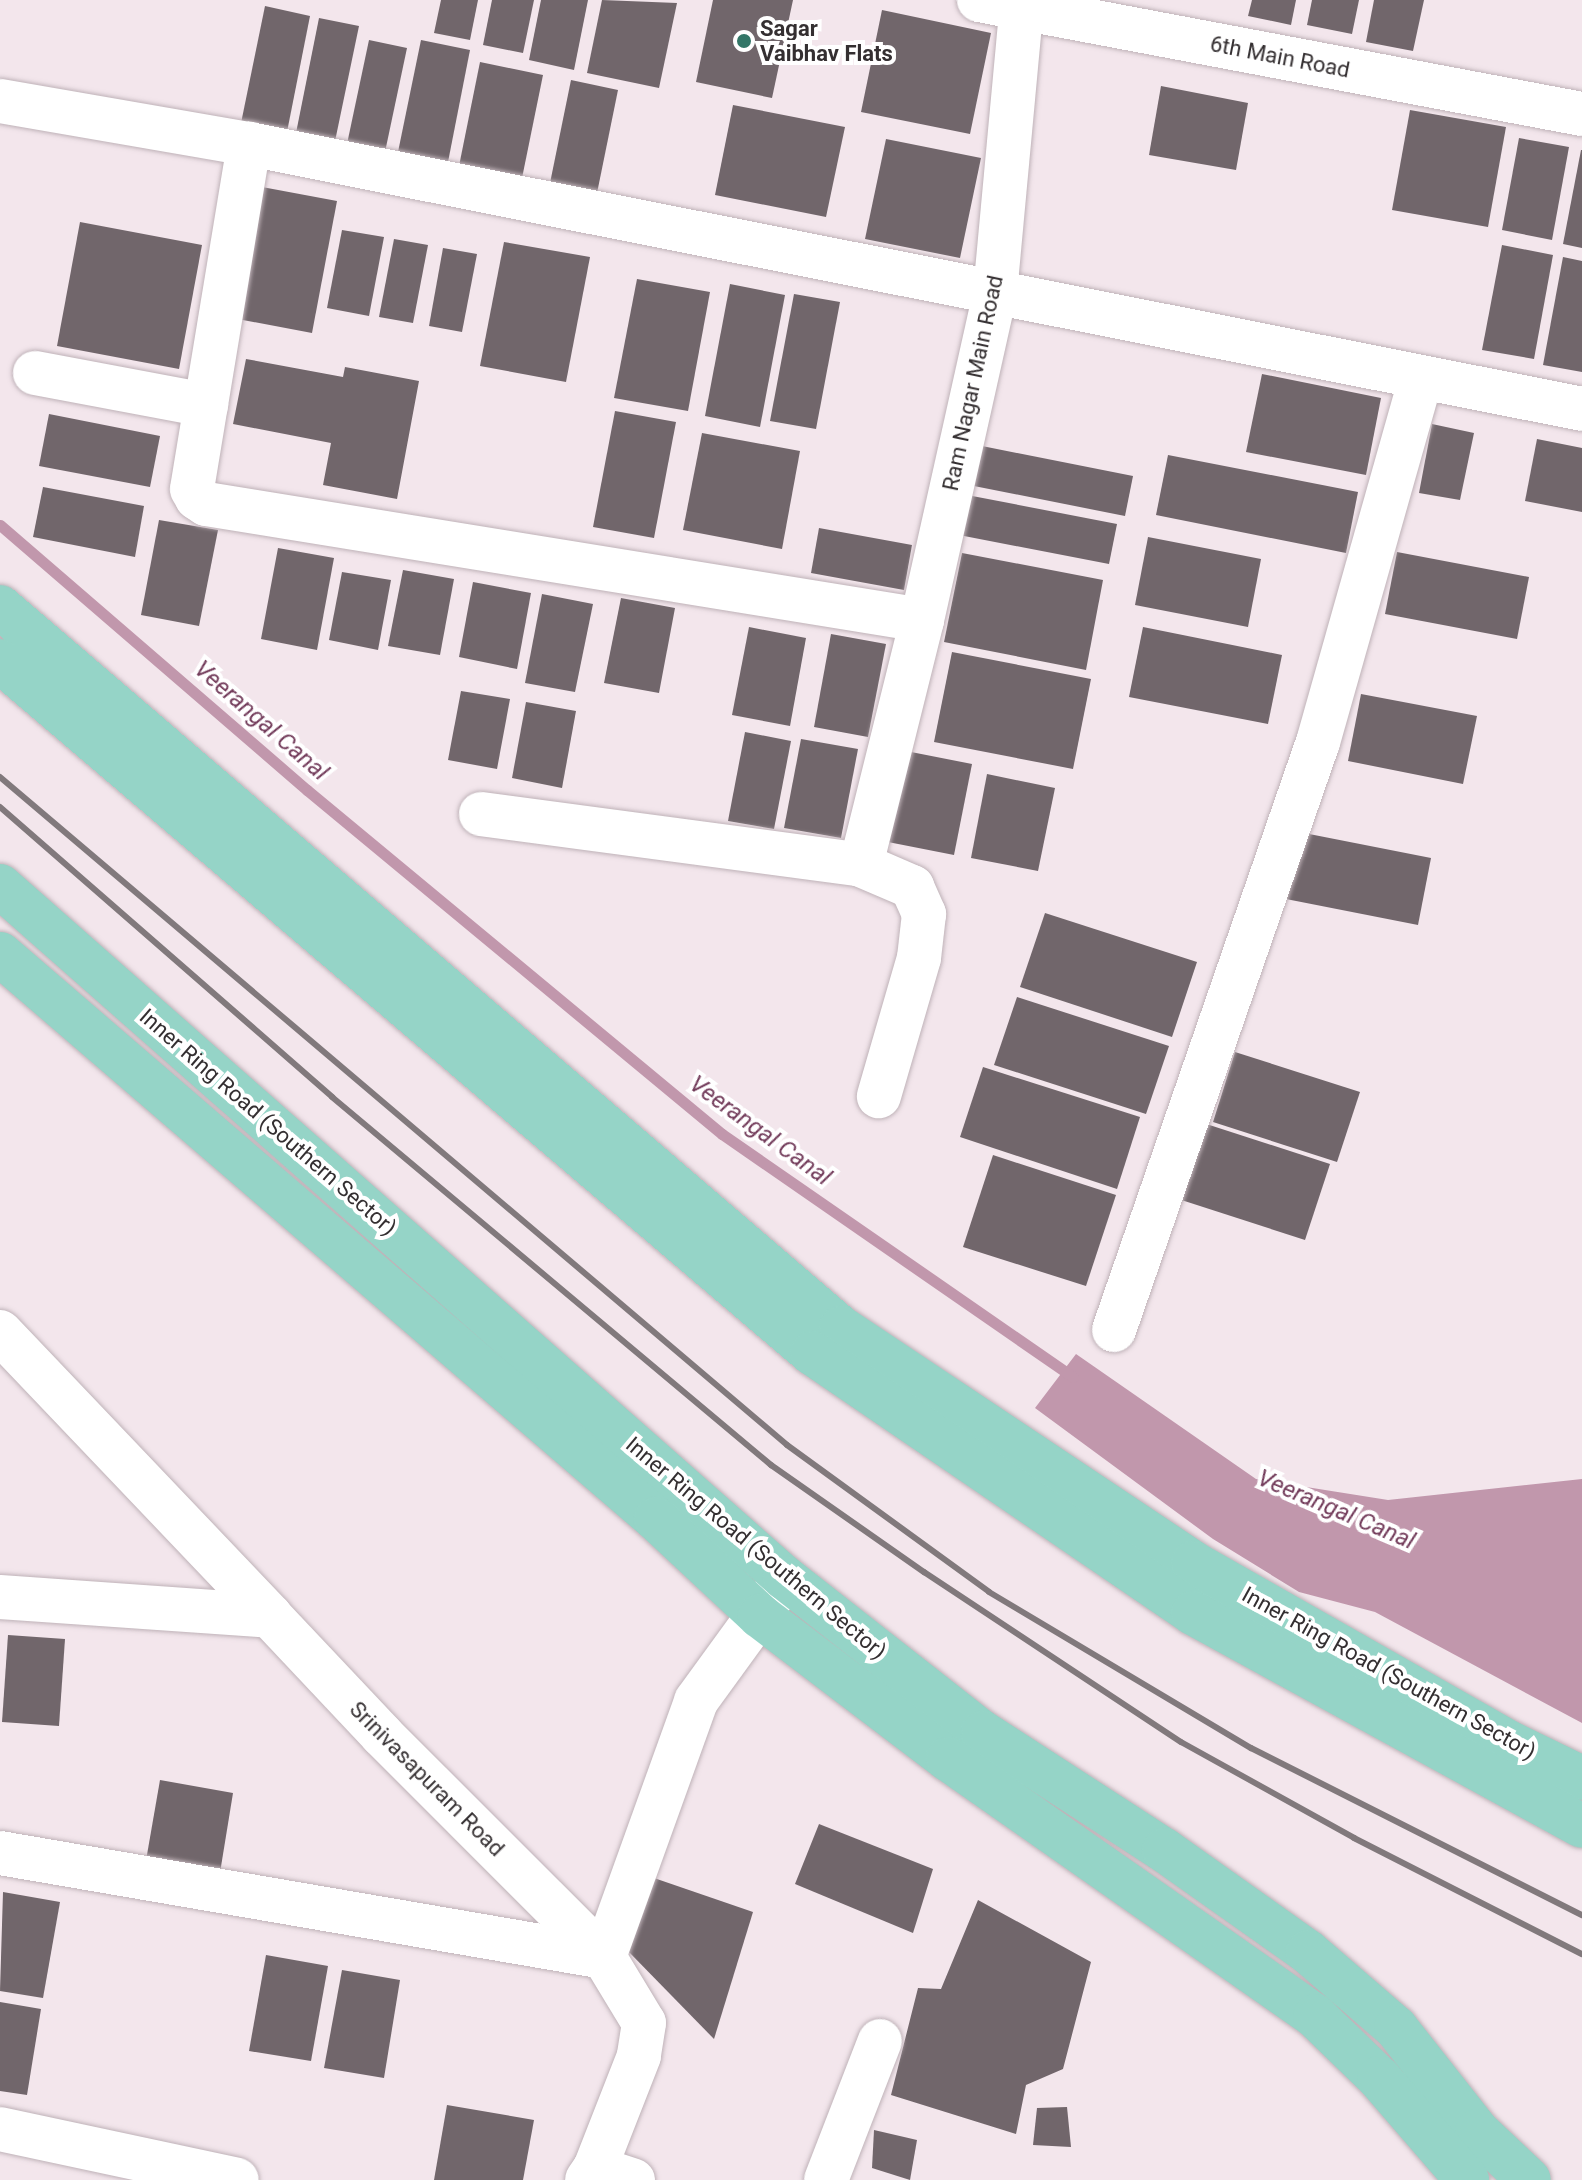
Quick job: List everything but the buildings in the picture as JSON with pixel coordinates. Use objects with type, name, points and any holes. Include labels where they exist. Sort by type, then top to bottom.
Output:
[{"type":"main road","name":"Inner Ring Road (Southern Sector)","points":[[0,607],[841,1328],[1193,1563],[1512,1744],[1582,1778]]},
{"type":"main road","name":"Inner Ring Road (Southern Sector)","points":[[0,661],[812,1353],[1193,1613],[1582,1826]]},
{"type":"main road","name":"Inner Ring Road (Southern Sector)","points":[[0,886],[785,1578],[983,1733],[1164,1850],[1308,1952],[1396,2028],[1477,2131],[1529,2180]]},
{"type":"main road","name":"Inner Ring Road (Southern Sector)","points":[[0,954],[656,1519],[760,1616],[948,1759],[1315,2016],[1379,2078],[1467,2180]]},
{"type":"main road","points":[[1232,1634],[1253,1598]]},
{"type":"street","name":"6th Main Road","points":[[1007,3],[1582,114]]},
{"type":"street","name":"Ram Nagar Main Road","points":[[861,865],[922,620],[995,293],[1007,3]]},
{"type":"street","points":[[0,101],[249,144],[1582,409]]},
{"type":"street","points":[[249,144],[192,489],[197,498],[206,504],[922,620]]},
{"type":"street","points":[[35,373],[206,405]]},
{"type":"street","points":[[1114,1330],[1318,742],[1421,378]]},
{"type":"street","points":[[481,814],[861,865],[912,887],[924,914],[919,958],[879,1096]]},
{"type":"street","name":"Srinivasapuram Road","points":[[0,1332],[382,1735],[604,1957],[644,2023],[639,2056],[605,2176]]},
{"type":"street","points":[[0,1853],[604,1957],[696,1701],[730,1649],[760,1616],[785,1578]]},
{"type":"street","points":[[0,1597],[270,1616]]},
{"type":"street","points":[[826,2180],[880,2041]]},
{"type":"street","points":[[0,2129],[237,2180]]},
{"type":"water","points":[[1076,1354],[1256,1479],[1388,1500],[1582,1479],[1582,1723],[1375,1612],[1299,1592],[1213,1539],[1035,1408]]},
{"type":"waterway","name":"Veerangal Canal","points":[[0,525],[307,790],[722,1134],[1073,1377]]},
{"type":"railway","points":[[0,777],[787,1445],[989,1592],[1251,1748],[1582,1915]]},
{"type":"railway","points":[[0,807],[332,1097],[771,1465],[924,1572],[1181,1742],[1354,1838],[1582,1954]]},
{"type":"place","name":"Sagar Vaibhav Flats","points":[[744,41]]}]
